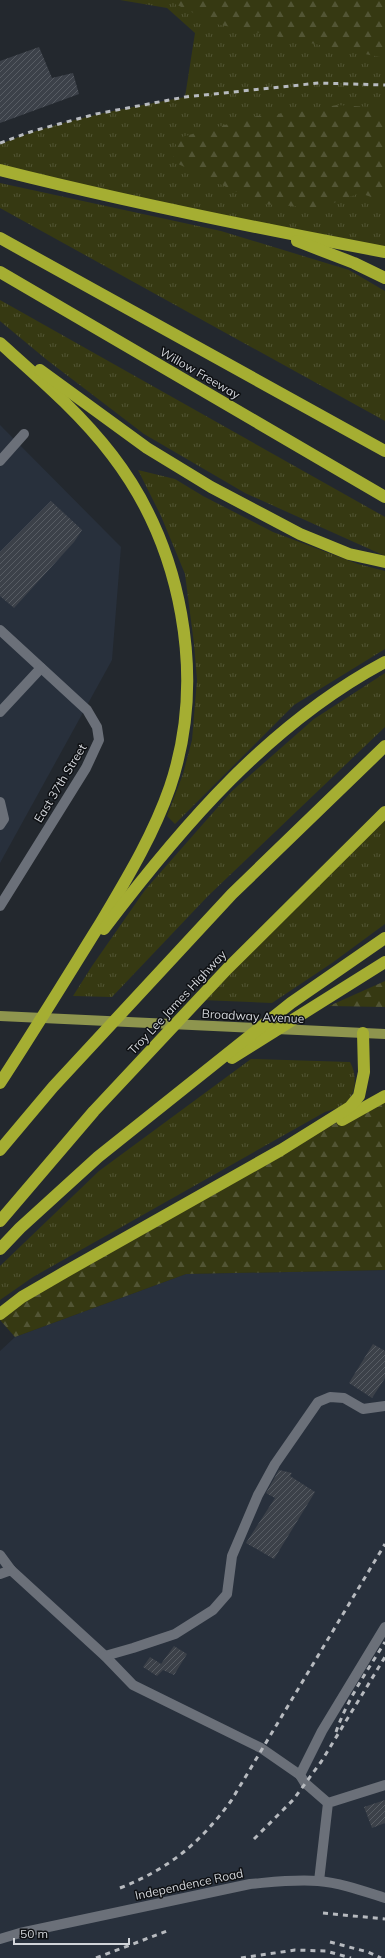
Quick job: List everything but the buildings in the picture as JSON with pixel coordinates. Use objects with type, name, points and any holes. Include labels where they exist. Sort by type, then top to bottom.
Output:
[{"type":"highway","points":[[0,170],[63,186],[266,229],[385,252]]},
{"type":"highway","points":[[266,229],[354,262],[385,278]]},
{"type":"highway","name":"Willow Freeway","points":[[0,238],[385,451]]},
{"type":"highway","name":"Willow Freeway","points":[[0,272],[380,494]]},
{"type":"highway","points":[[0,342],[147,448],[211,487],[300,534],[349,554],[385,562]]},
{"type":"highway","points":[[0,342],[64,401],[88,426],[113,456],[140,497],[156,528],[168,559],[182,620],[187,664],[183,730],[170,785],[157,820],[135,865],[62,986],[0,1084]]},
{"type":"highway","points":[[62,986],[136,886],[186,827],[225,785],[296,720],[332,693],[385,662]]},
{"type":"highway","points":[[0,1150],[53,1087],[232,894],[385,746]]},
{"type":"highway","name":"Troy Lee James Highway","points":[[0,1221],[94,1111],[227,969],[385,812]]},
{"type":"highway","points":[[0,1249],[20,1228],[98,1157],[291,1003],[385,938]]},
{"type":"highway","points":[[178,1094],[385,962]]},
{"type":"highway","points":[[0,1314],[22,1297],[281,1150],[350,1107],[359,1096],[364,1072],[363,1033]]},
{"type":"highway","points":[[281,1150],[355,1114],[385,1096]]},
{"type":"main road","name":"Broadway Avenue","points":[[3,1016],[385,1034]]},
{"type":"street","points":[[0,462],[24,434]]},
{"type":"street","name":"East 37th Street","points":[[0,630],[87,710],[97,727],[99,740],[86,768],[0,906]]},
{"type":"street","points":[[0,712],[41,668]]},
{"type":"street","points":[[0,802],[4,819],[0,825]]},
{"type":"street","points":[[105,1656],[139,1647],[175,1634],[214,1610],[228,1594],[232,1556],[258,1495],[275,1464],[318,1402],[330,1397],[344,1398],[363,1409],[385,1406]]},
{"type":"street","points":[[0,1555],[11,1570],[105,1656],[133,1685],[262,1748],[300,1775],[305,1783],[328,1803]]},
{"type":"street","points":[[0,1574],[11,1570]]},
{"type":"street","points":[[300,1775],[322,1731],[385,1627]]},
{"type":"street","points":[[328,1803],[385,1785]]},
{"type":"street","points":[[319,1881],[328,1803]]},
{"type":"street","name":"Independence Road","points":[[0,1939],[20,1933],[250,1884],[283,1881],[319,1881],[340,1885],[385,1898]]},
{"type":"shaded area","points":[[0,425],[121,547],[112,660],[0,863]]},
{"type":"shaded area","points":[[385,1270],[385,1958],[0,1958],[0,1351],[15,1337],[186,1274]]},
{"type":"green space","points":[[120,0],[385,0],[385,252],[0,170],[0,144],[45,128],[68,122],[185,97],[195,33],[167,8]]},
{"type":"green space","points":[[167,0],[385,0],[385,58],[216,24]]},
{"type":"green space","points":[[337,105],[385,108],[385,202],[360,193],[315,210],[307,207],[262,204],[172,161],[178,138],[257,116],[305,111]]},
{"type":"green space","points":[[0,183],[221,231],[349,270],[385,291],[385,421],[0,208]]},
{"type":"green space","points":[[0,300],[385,517],[385,556],[245,493],[144,434],[47,360],[0,321]]},
{"type":"green space","points":[[138,470],[175,479],[203,496],[273,532],[358,564],[385,571],[385,649],[294,705],[175,824],[167,816],[183,774],[192,740],[197,680],[194,644],[185,574],[161,516]]},
{"type":"green space","points":[[385,673],[385,727],[208,896],[112,997],[73,996],[145,890],[232,791],[314,719]]},
{"type":"green space","points":[[385,817],[385,924],[332,963],[272,1003],[202,1000]]},
{"type":"green space","points":[[385,981],[385,1007],[329,1006]]},
{"type":"green space","points":[[251,1059],[350,1062],[353,1068],[355,1080],[353,1092],[346,1103],[340,1107],[325,1112],[33,1277],[0,1300],[0,1266],[99,1171]]},
{"type":"green space","points":[[385,1096],[385,1270],[186,1274],[15,1337],[0,1320],[0,1314],[281,1150],[355,1114]]},
{"type":"railway","points":[[0,143],[33,131],[96,114],[185,97],[319,83],[385,85]]},
{"type":"railway","points":[[120,1888],[154,1872],[182,1853],[207,1830],[231,1801],[385,1544]]},
{"type":"railway","points":[[336,1732],[352,1697],[385,1642]]},
{"type":"railway","points":[[254,1839],[293,1800],[321,1762],[385,1657]]},
{"type":"railway","points":[[323,1913],[385,1919]]},
{"type":"railway","points":[[96,1958],[167,1931]]},
{"type":"railway","points":[[330,1942],[368,1952],[381,1958]]},
{"type":"railway","points":[[241,1958],[295,1950],[326,1951],[351,1958]]}]
